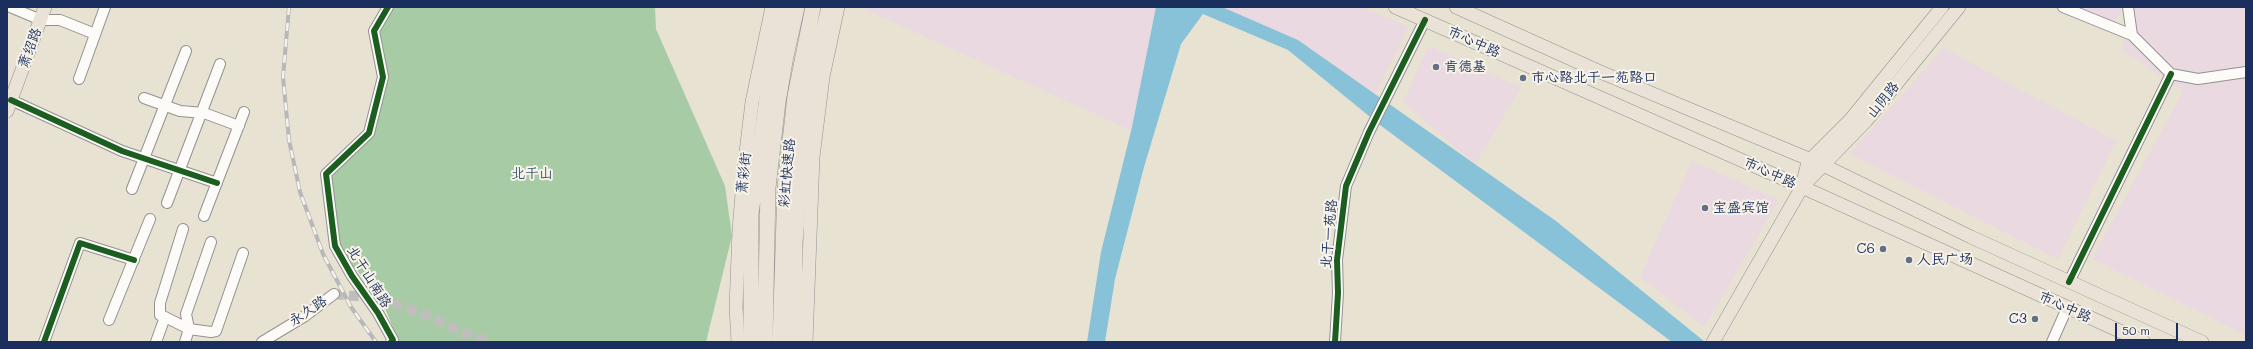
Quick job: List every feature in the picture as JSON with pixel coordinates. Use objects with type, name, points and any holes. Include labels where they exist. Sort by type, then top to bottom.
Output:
[{"type":"highway","points":[[751,342],[751,214],[771,68],[783,7]]},
{"type":"highway","name":"彩虹快速路","points":[[765,342],[768,188],[778,102],[797,7]]},
{"type":"highway","name":"彩虹快速路","points":[[780,342],[782,239],[785,187],[795,96],[813,7]]},
{"type":"highway","points":[[794,342],[795,243],[800,169],[809,93],[829,7]]},
{"type":"main road","name":"萧绍路","points":[[8,99],[37,14],[45,7]]},
{"type":"main road","name":"萧彩街","points":[[738,342],[736,307],[738,230],[744,169],[752,102],[772,7]]},
{"type":"main road","points":[[806,342],[813,157],[823,78],[838,7]]},
{"type":"main road","name":"市心中路","points":[[1395,7],[1802,187],[2144,342]]},
{"type":"main road","name":"市心中路","points":[[1456,7],[1598,71],[1823,165],[1971,237],[2202,342]]},
{"type":"main road","name":"山阴路","points":[[1802,187],[1808,162],[1851,119],[1942,7]]},
{"type":"main road","name":"山阴路","points":[[1714,340],[1802,187],[1866,121],[1959,7]]},
{"type":"street","points":[[10,7],[60,20],[95,34]]},
{"type":"street","points":[[80,79],[105,7]]},
{"type":"street","name":"北干山南路","points":[[388,7],[374,31],[383,77],[369,133],[326,174],[336,246],[352,276],[378,314],[393,340],[391,342]]},
{"type":"street","points":[[2064,7],[2132,35],[2171,74],[2198,79],[2246,72]]},
{"type":"street","points":[[2128,7],[2132,35]]},
{"type":"street","name":"北干一苑路","points":[[1335,342],[1338,294],[1337,260],[1346,186],[1369,132],[1425,20]]},
{"type":"street","points":[[132,189],[186,52]]},
{"type":"street","points":[[167,203],[220,64]]},
{"type":"street","points":[[2069,282],[2171,74]]},
{"type":"street","points":[[144,98],[180,111],[201,113],[239,126]]},
{"type":"street","points":[[8,99],[122,151],[217,183]]},
{"type":"street","points":[[204,216],[244,112]]},
{"type":"street","points":[[109,320],[150,218]]},
{"type":"street","points":[[183,229],[160,302],[160,315],[189,329],[211,332],[216,331],[244,253]]},
{"type":"street","points":[[185,342],[189,329],[186,314],[211,242]]},
{"type":"street","points":[[44,342],[80,243],[134,260]]},
{"type":"street","name":"永久路","points":[[262,342],[305,316],[334,294]]},
{"type":"street","points":[[2052,342],[2067,308]]},
{"type":"street","points":[[156,342],[165,317]]},
{"type":"shaded area","points":[[860,7],[1163,7],[1137,133]]},
{"type":"shaded area","points":[[1222,7],[1362,7],[1409,27],[1375,94],[1298,40]]},
{"type":"shaded area","points":[[2071,7],[2123,7],[2113,27]]},
{"type":"shaded area","points":[[2125,7],[2246,7],[2246,335],[2092,259],[2183,91],[2123,50]]},
{"type":"shaded area","points":[[1429,46],[1521,88],[1475,164],[1403,102]]},
{"type":"shaded area","points":[[1943,48],[2116,141],[2058,259],[1850,154]]},
{"type":"shaded area","points":[[1692,161],[1779,200],[1704,327],[1640,277]]},
{"type":"green space","name":"北干山","points":[[388,7],[655,7],[656,29],[725,186],[732,236],[706,342],[399,342],[380,296],[335,246],[326,174],[369,133],[383,77],[374,31]]},
{"type":"water","points":[[1156,7],[1222,7],[1298,40],[1556,221],[1705,342],[1672,342],[1380,125],[1288,50],[1203,14],[1181,44],[1144,167],[1115,279],[1105,342],[1087,342],[1101,252],[1132,127]]},
{"type":"tunnel","points":[[334,294],[376,298],[426,315],[464,333],[490,342]]},
{"type":"railway","points":[[289,7],[283,77],[289,140],[300,192],[323,254],[351,307],[376,342]]},
{"type":"cycle path","points":[[388,7],[374,31],[383,77],[369,133],[326,174],[335,246],[352,276],[378,313],[393,340],[391,342]]},
{"type":"cycle path","points":[[1335,342],[1338,293],[1337,260],[1346,186],[1369,132],[1425,20]]},
{"type":"cycle path","points":[[2069,282],[2171,74]]},
{"type":"cycle path","points":[[11,100],[122,151],[217,183]]},
{"type":"cycle path","points":[[44,342],[80,243],[134,260]]},
{"type":"place","name":"肯德基","points":[[1436,67]]},
{"type":"place","name":"市心路北干一苑路口","points":[[1523,78]]},
{"type":"place","name":"宝盛宾馆","points":[[1705,208]]},
{"type":"place","name":"C6","points":[[1883,249]]},
{"type":"place","name":"人民广场","points":[[1909,260]]},
{"type":"place","name":"C3","points":[[2035,319]]}]
